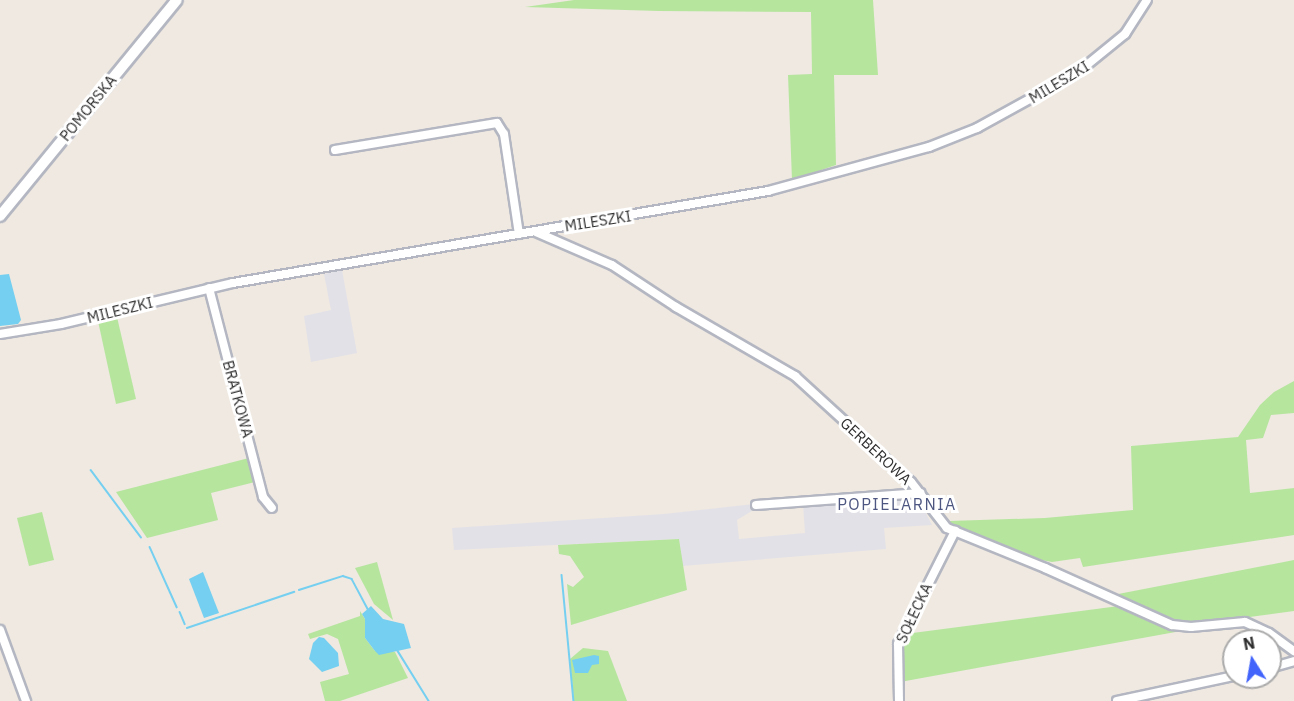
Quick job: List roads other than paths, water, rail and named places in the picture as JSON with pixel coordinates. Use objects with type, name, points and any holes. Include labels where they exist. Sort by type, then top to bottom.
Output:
[{"type":"street","name":"POMORSKA","points":[[0,216],[177,0]]},
{"type":"street","name":"MILESZKI","points":[[0,334],[62,324],[209,288],[800,184],[955,138],[1077,73],[1125,34],[1147,0]]},
{"type":"street","points":[[335,150],[497,123],[504,134],[519,234]]},
{"type":"street","name":"GERBEROWA","points":[[535,231],[612,265],[676,307],[780,365],[795,376],[921,493],[942,523],[955,531],[1172,625],[1191,627],[1245,622],[1269,633],[1294,651]]},
{"type":"street","name":"BRATKOWA","points":[[209,288],[263,497],[272,508]]},
{"type":"street","points":[[756,505],[921,493]]},
{"type":"street","name":"SOŁECKA","points":[[899,701],[898,644],[955,531]]},
{"type":"street","points":[[0,630],[26,701]]},
{"type":"street","points":[[1117,701],[1222,679]]},
{"type":"water","points":[[9,274],[21,320],[18,324],[0,326],[0,275]]},
{"type":"water","points":[[203,572],[219,613],[204,618],[189,579]]},
{"type":"water","points":[[371,606],[383,619],[404,624],[411,648],[379,655],[375,651],[365,638],[365,619],[362,614]]},
{"type":"water","points":[[319,637],[324,638],[338,653],[339,666],[322,672],[309,659],[313,643]]},
{"type":"water","points":[[599,656],[599,664],[592,665],[588,673],[575,673],[572,660]]},
{"type":"waterway","points":[[91,470],[141,537]]},
{"type":"waterway","points":[[150,547],[177,607]]},
{"type":"waterway","points":[[562,575],[574,701]]},
{"type":"waterway","points":[[299,590],[343,576],[352,579],[368,609]]},
{"type":"waterway","points":[[187,628],[294,592]]},
{"type":"waterway","points":[[180,612],[185,624]]},
{"type":"waterway","points":[[398,651],[429,701]]},
{"type":"district","name":"POPIELARNIA","points":[[897,504]]}]
